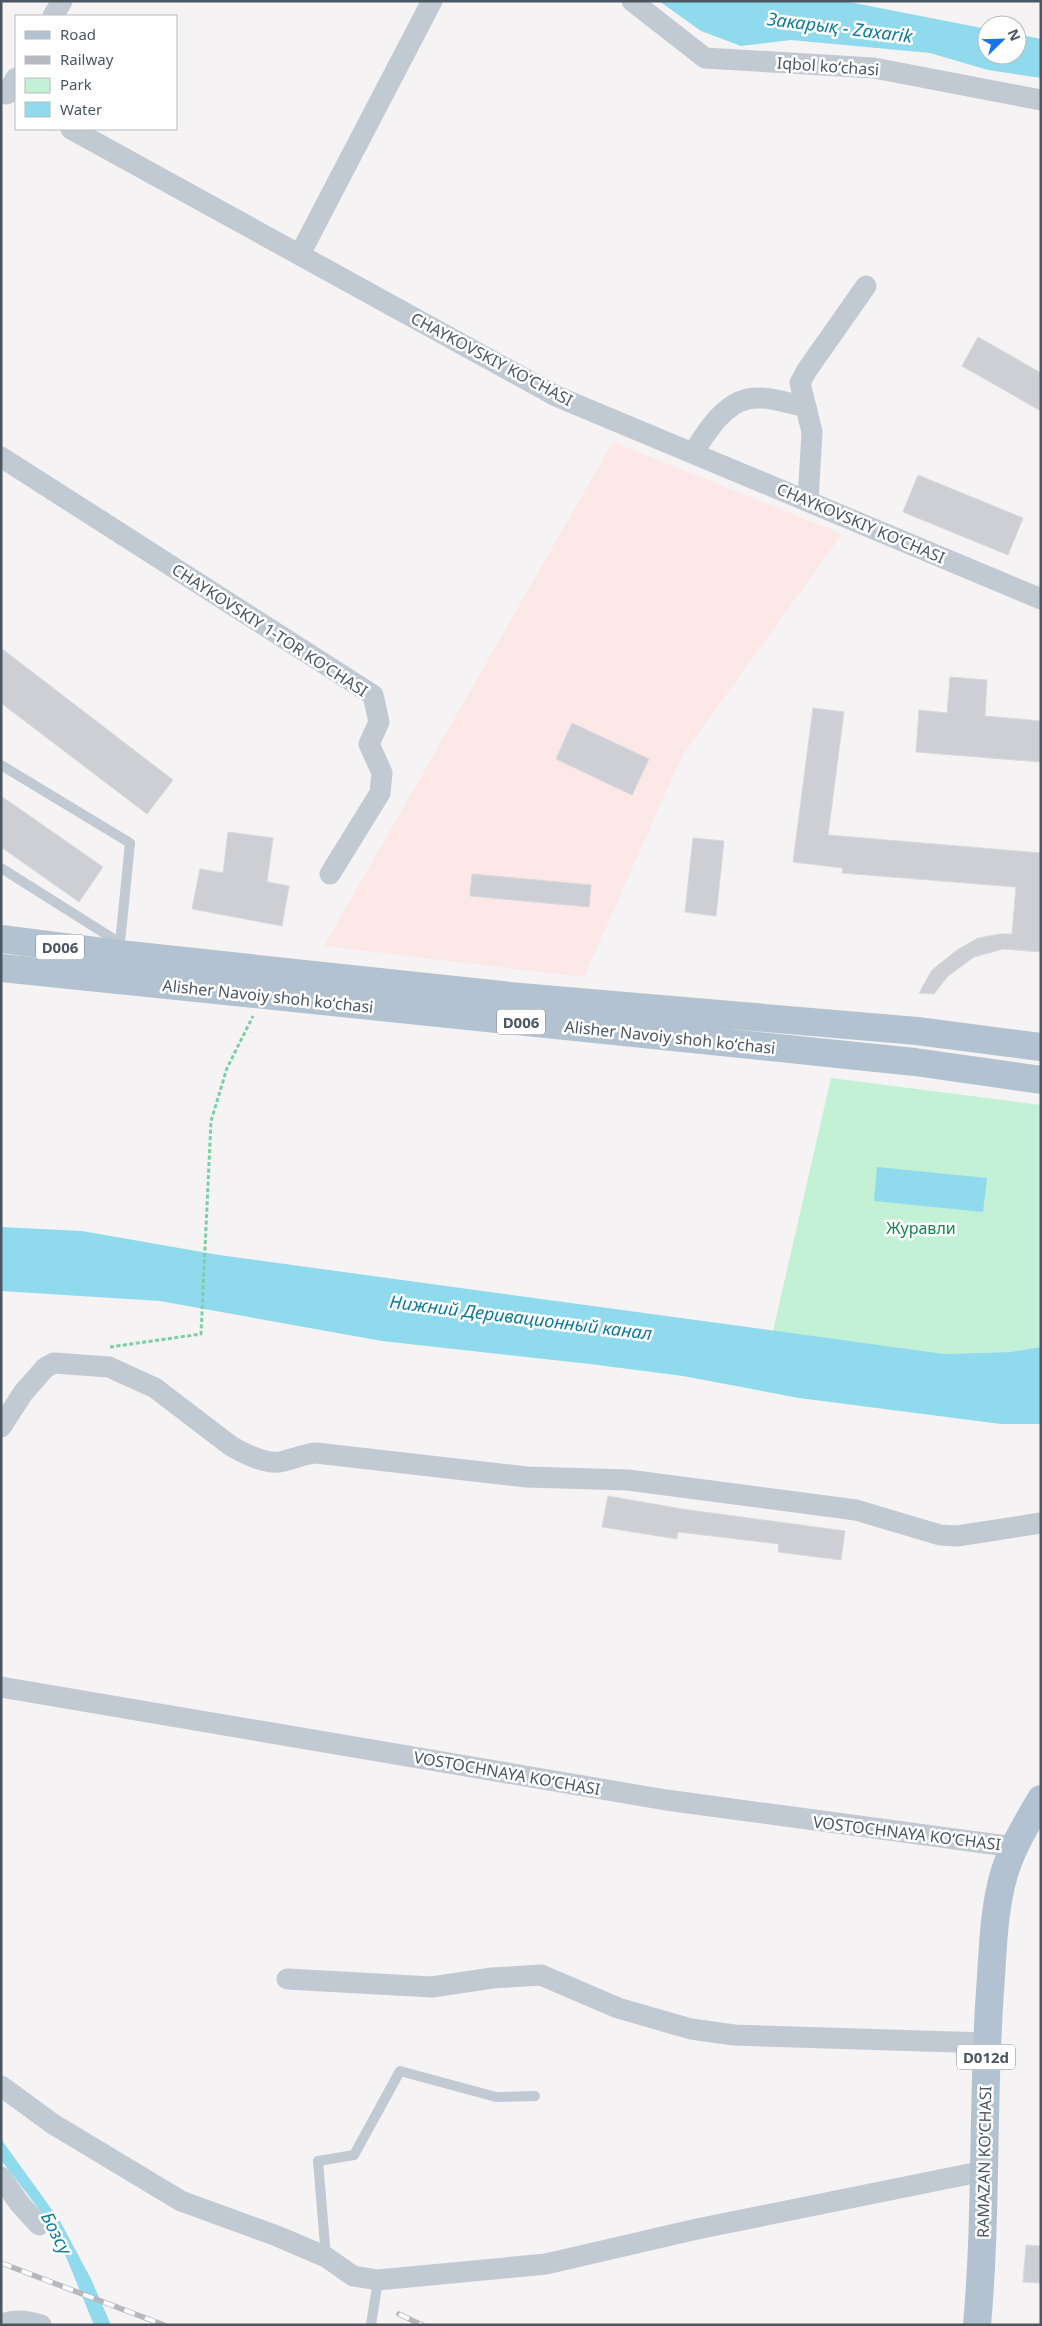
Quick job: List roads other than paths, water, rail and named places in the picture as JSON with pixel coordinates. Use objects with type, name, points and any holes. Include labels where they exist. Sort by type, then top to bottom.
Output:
[{"type":"main road","name":"Alisher Navoiy shoh koʻchasi","points":[[1,939],[120,948],[520,997],[917,1031],[1041,1047]]},
{"type":"main road","name":"Alisher Navoiy shoh koʻchasi","points":[[1,968],[915,1062],[1041,1080]]},
{"type":"main road","name":"RAMAZAN KO‘CHASI","points":[[977,2325],[983,2243],[987,2042],[999,1896],[1014,1848],[1041,1799]]},
{"type":"street","points":[[54,15],[62,1]]},
{"type":"street","points":[[300,254],[432,1]]},
{"type":"street","name":"Iqbol koʻchasi","points":[[632,1],[705,58],[874,68],[1041,100]]},
{"type":"street","name":"CHAYKOVSKIY KO‘CHASI","points":[[73,130],[556,396],[1041,599]]},
{"type":"street","points":[[808,500],[812,432],[800,383],[807,370],[866,286]]},
{"type":"street","points":[[693,452],[709,429],[730,407],[748,399],[769,400],[806,407]]},
{"type":"street","name":"CHAYKOVSKIY 1-TOR KO‘CHASI","points":[[1,457],[373,695],[378,722],[369,744],[382,773],[380,793],[330,874]]},
{"type":"street","points":[[1,1427],[38,1376],[45,1368],[54,1363],[116,1370],[155,1388],[231,1446],[244,1453],[271,1462],[283,1462],[305,1454],[316,1453],[527,1477],[628,1480],[856,1510],[940,1536],[958,1536],[1041,1524]]},
{"type":"street","name":"VOSTOCHNAYA KO‘CHASI","points":[[1,1687],[666,1800],[1014,1848]]},
{"type":"street","points":[[287,1979],[432,1987],[492,1978],[541,1975],[618,2008],[708,2031],[734,2035],[987,2042]]},
{"type":"street","points":[[1,2086],[53,2124],[181,2201],[278,2236],[326,2257],[353,2276],[378,2280],[546,2264],[697,2229],[984,2172]]},
{"type":"street","points":[[1,2177],[18,2203],[39,2225]]},
{"type":"street","points":[[1,2324],[10,2321],[29,2320],[41,2325]]},
{"type":"lane","points":[[1,765],[130,843],[120,948],[1,868]]},
{"type":"lane","points":[[326,2257],[318,2161],[354,2155],[400,2071],[496,2097],[535,2096]]},
{"type":"lane","points":[[371,2325],[378,2280]]},
{"type":"water","name":"Закарық - Zaxarik","points":[[659,1],[844,1],[977,27],[977,65],[1027,65],[1027,36],[1041,39],[1041,78],[988,70],[930,53],[791,40],[741,46],[701,31]]},
{"type":"water","points":[[877,1167],[987,1178],[983,1212],[874,1201]]},
{"type":"water","name":"Нижний Деривационный канал","points":[[1,1227],[82,1231],[219,1255],[945,1354],[1010,1352],[1041,1347],[1041,1424],[1001,1424],[799,1398],[683,1376],[382,1341],[160,1301],[1,1291]]},
{"type":"water","name":"Бозсу","points":[[1,2139],[60,2221],[91,2279],[111,2325],[94,2325],[55,2230],[1,2160]]},
{"type":"railway","points":[[1,2263],[164,2325]]},
{"type":"railway","points":[[399,2314],[422,2325]]},
{"type":"park label","name":"Журавли","points":[[921,1228]]}]
